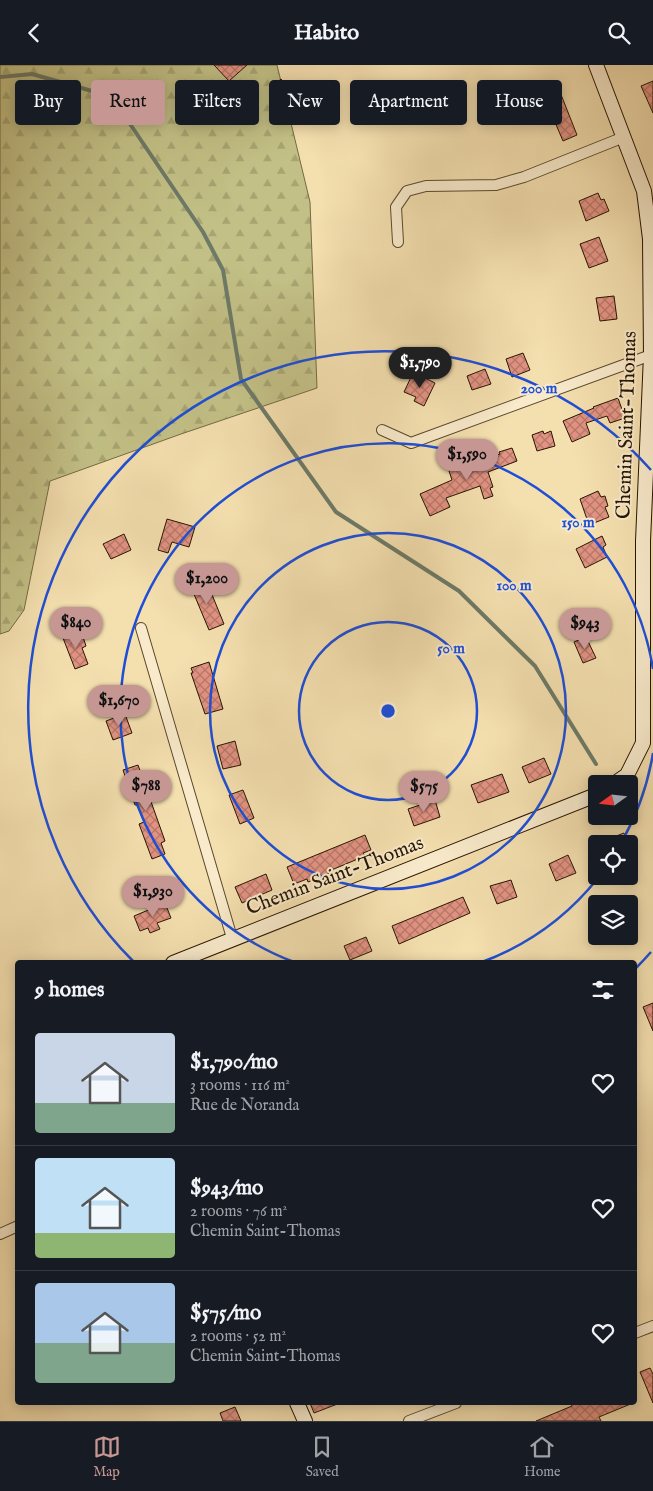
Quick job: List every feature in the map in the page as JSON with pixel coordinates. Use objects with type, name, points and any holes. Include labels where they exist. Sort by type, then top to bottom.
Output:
[{"type":"street","name":"Chemin Saint-Thomas","points":[[596,65],[644,191],[650,239],[648,541],[643,743],[627,775]]},
{"type":"street","points":[[398,242],[396,207],[407,191],[426,186],[496,185],[524,177],[624,137]]},
{"type":"street","points":[[382,430],[411,443],[650,355]]},
{"type":"street","points":[[141,628],[232,938]]},
{"type":"street","name":"Chemin Saint-Thomas","points":[[180,960],[588,798]]},
{"type":"street","points":[[0,1233],[15,1227]]},
{"type":"street","points":[[637,1332],[653,1326]]},
{"type":"street","points":[[299,1405],[305,1421]]},
{"type":"street","points":[[409,1421],[451,1405]]},
{"type":"green space","points":[[0,65],[277,65],[281,80],[269,80],[269,125],[291,125],[310,202],[317,388],[50,481],[24,610],[9,631],[0,634]]},
{"type":"building","points":[[214,65],[247,65],[230,80]]},
{"type":"building","points":[[653,81],[653,113],[641,86]]},
{"type":"building","points":[[562,97],[577,135],[563,141],[556,125],[562,125]]},
{"type":"building","points":[[598,193],[601,200],[604,199],[609,211],[586,221],[579,201]]},
{"type":"building","points":[[599,237],[608,261],[589,268],[580,244]]},
{"type":"building","points":[[614,296],[617,319],[600,321],[596,298]]},
{"type":"building","points":[[523,353],[530,370],[512,377],[506,359]]},
{"type":"building","points":[[485,369],[491,384],[472,390],[467,376]]},
{"type":"building","points":[[412,375],[424,381],[425,378],[435,383],[424,406],[414,401],[416,397],[404,392]]},
{"type":"building","points":[[618,398],[625,418],[610,423],[607,416],[586,423],[590,434],[572,442],[563,421]]},
{"type":"building","points":[[543,431],[544,434],[551,431],[555,446],[537,451],[532,435]]},
{"type":"building","points":[[512,448],[517,461],[488,472],[493,487],[490,488],[493,496],[484,499],[480,486],[446,498],[450,507],[430,516],[420,494],[452,480],[449,471],[500,454],[499,452]]},
{"type":"building","points":[[598,491],[601,497],[605,496],[608,506],[605,507],[609,517],[589,525],[580,499]]},
{"type":"building","points":[[167,519],[195,527],[189,547],[172,542],[168,553],[158,550]]},
{"type":"building","points":[[124,534],[131,550],[111,559],[103,544]]},
{"type":"building","points":[[602,536],[606,545],[603,547],[607,557],[585,568],[576,549]]},
{"type":"building","points":[[206,580],[224,624],[209,630],[191,587]]},
{"type":"building","points":[[81,631],[86,646],[82,648],[88,664],[75,669],[63,638]]},
{"type":"building","points":[[586,637],[596,658],[583,663],[574,642]]},
{"type":"building","points":[[209,662],[223,709],[205,714],[191,668]]},
{"type":"building","points":[[125,714],[132,733],[113,740],[106,721]]},
{"type":"building","points":[[235,741],[241,765],[223,769],[217,746]]},
{"type":"building","points":[[544,758],[551,774],[529,783],[522,767]]},
{"type":"building","points":[[138,765],[165,841],[161,843],[165,854],[152,859],[139,824],[144,822],[137,805],[135,805],[123,770]]},
{"type":"building","points":[[502,774],[509,792],[478,803],[471,785]]},
{"type":"building","points":[[243,790],[254,818],[240,824],[229,795]]},
{"type":"building","points":[[435,800],[440,817],[414,826],[408,809]]},
{"type":"building","points":[[365,835],[371,850],[363,853],[365,856],[308,882],[307,879],[294,884],[287,867]]},
{"type":"building","points":[[568,855],[576,873],[556,881],[549,864]]},
{"type":"building","points":[[266,874],[272,890],[242,903],[235,887]]},
{"type":"building","points":[[511,880],[517,897],[497,904],[490,886]]},
{"type":"building","points":[[463,897],[470,913],[399,944],[392,926]]},
{"type":"building","points":[[165,903],[171,918],[157,923],[160,929],[150,933],[148,928],[140,931],[134,916]]},
{"type":"building","points":[[366,937],[372,951],[350,960],[344,946]]},
{"type":"building","points":[[653,1003],[653,1031],[643,1007]]},
{"type":"building","points":[[650,1368],[653,1374],[653,1403],[640,1372]]},
{"type":"building","points":[[311,1405],[335,1405],[314,1413]]},
{"type":"building","points":[[628,1405],[599,1417],[601,1421],[536,1421],[572,1406]]},
{"type":"building","points":[[235,1407],[241,1421],[223,1421],[220,1413]]},
{"type":"waterway","points":[[0,77],[32,74],[92,91],[128,121],[203,232],[223,270],[241,379],[336,512],[459,591],[535,666],[596,764]]}]
